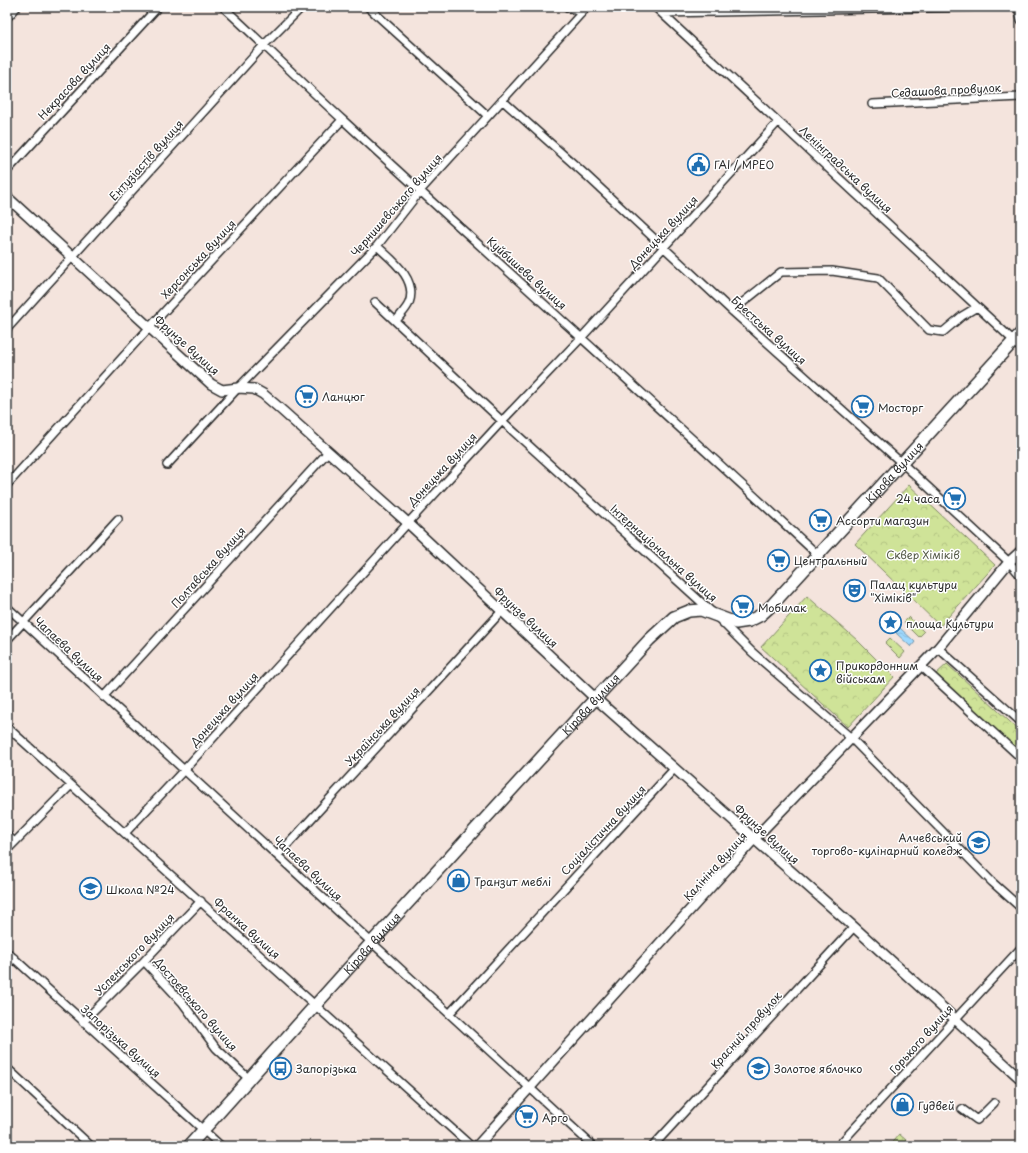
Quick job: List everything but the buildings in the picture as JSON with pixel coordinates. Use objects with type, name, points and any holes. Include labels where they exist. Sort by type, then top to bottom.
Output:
[{"type":"main road","name":"Кірова вулиця","points":[[189,1146],[372,942],[649,640],[674,618],[690,611],[701,610],[736,623],[749,621],[760,615],[772,605],[902,463],[1019,340]]},
{"type":"street","points":[[7,18],[17,7]]},
{"type":"street","name":"Некрасова вулиця","points":[[7,171],[158,7]]},
{"type":"street","name":"Куйбишева вулиця","points":[[223,7],[342,120],[518,281],[582,337],[818,555]]},
{"type":"street","name":"Ентузіастів вулиця","points":[[7,329],[73,258],[264,45],[302,7]]},
{"type":"street","points":[[368,7],[488,116]]},
{"type":"street","points":[[567,7],[582,13]]},
{"type":"street","name":"Чернишевського вулиця","points":[[167,465],[238,388],[377,246],[420,191],[587,7]]},
{"type":"street","name":"Ленінградська вулиця","points":[[655,7],[977,307],[1019,340]]},
{"type":"street","points":[[662,13],[974,7]]},
{"type":"street","points":[[1018,7],[1021,20]]},
{"type":"street","name":"Седашова провулок","points":[[872,104],[1021,97]]},
{"type":"street","name":"Брестська вулиця","points":[[502,100],[663,246],[732,311],[1010,562],[1021,576]]},
{"type":"street","name":"Херсонська вулиця","points":[[7,485],[149,328],[342,120]]},
{"type":"street","name":"Донецька вулиця","points":[[125,833],[408,523],[582,337],[663,246],[778,122]]},
{"type":"street","name":"Фрунзе вулиця","points":[[7,197],[211,384],[222,390],[238,388],[254,389],[263,394],[408,523],[596,699],[854,927],[1021,1079]]},
{"type":"street","points":[[377,246],[399,267],[410,286],[411,295],[409,304],[396,321]]},
{"type":"street","points":[[732,311],[781,272],[832,271],[878,278],[929,330],[943,332],[962,316],[977,307]]},
{"type":"street","name":"Інтернаціональна вулиця","points":[[375,302],[502,421],[714,614],[752,652],[851,738],[992,882],[1021,908]]},
{"type":"street","name":"Полтавська вулиця","points":[[104,697],[328,452]]},
{"type":"street","points":[[7,640],[118,519]]},
{"type":"street","name":"Калініна вулиця","points":[[477,1146],[754,839],[938,648],[1010,562],[1021,551]]},
{"type":"street","name":"Чапаєва вулиця","points":[[7,607],[531,1087],[593,1146]]},
{"type":"street","name":"Українська вулиця","points":[[278,855],[502,611]]},
{"type":"street","points":[[938,648],[1021,722]]},
{"type":"street","points":[[921,666],[1021,758]]},
{"type":"street","name":"Франка вулиця","points":[[7,727],[471,1146]]},
{"type":"street","name":"Соціалістична вулиця","points":[[450,1013],[675,768]]},
{"type":"street","points":[[7,850],[71,785]]},
{"type":"street","points":[[7,835],[14,842]]},
{"type":"street","name":"Успенського вулиця","points":[[83,1022],[201,901]]},
{"type":"street","name":"Красний провулок","points":[[653,1146],[854,927]]},
{"type":"street","name":"Горького вулиця","points":[[838,1146],[1021,948]]},
{"type":"street","name":"Запорізька вулиця","points":[[7,952],[221,1146]]},
{"type":"street","points":[[7,965],[14,958]]},
{"type":"street","name":"Достоєвського вулиця","points":[[144,961],[182,1002],[216,1048],[249,1079]]},
{"type":"street","points":[[7,1068],[91,1146]]},
{"type":"street","points":[[962,1109],[977,1120],[994,1102]]},
{"type":"green space","name":"Сквер Хіміків","points":[[909,485],[995,565],[940,626],[855,544]]},
{"type":"green space","points":[[807,596],[857,640],[894,677],[848,727],[761,647]]},
{"type":"green space","points":[[909,617],[924,632],[919,637],[904,622]]},
{"type":"green space","points":[[890,638],[905,652],[900,658],[885,643]]},
{"type":"green space","points":[[947,664],[1021,732],[1021,754],[935,675]]},
{"type":"green space","points":[[899,1134],[913,1146],[889,1146]]},
{"type":"water","points":[[900,628],[915,642],[911,647],[896,633]]},
{"type":"place","name":"ГАІ / МРЕО","points":[[699,164]]},
{"type":"place","name":"Ланцюг","points":[[306,396]]},
{"type":"place","name":"Мосторг","points":[[862,407]]},
{"type":"place","name":"24 часа","points":[[955,498]]},
{"type":"place","name":"Ассорти магазин","points":[[820,520]]},
{"type":"place","name":"Центральный","points":[[779,560]]},
{"type":"place","name":"Палац культури \"Хіміків\"","points":[[855,590]]},
{"type":"place","name":"Мобилак","points":[[743,607]]},
{"type":"place","name":"площа Культури","points":[[890,623]]},
{"type":"place","name":"Прикордонним військам","points":[[821,671]]},
{"type":"place","name":"Алчевський торгово-кулінарний коледж","points":[[978,843]]},
{"type":"place","name":"Транзит меблі","points":[[458,881]]},
{"type":"place","name":"Школа №24","points":[[90,889]]},
{"type":"place","name":"Запорізька","points":[[281,1068]]},
{"type":"place","name":"Золотое яблочко","points":[[759,1068]]},
{"type":"place","name":"Гудвей","points":[[902,1105]]},
{"type":"place","name":"Арго","points":[[527,1117]]}]
